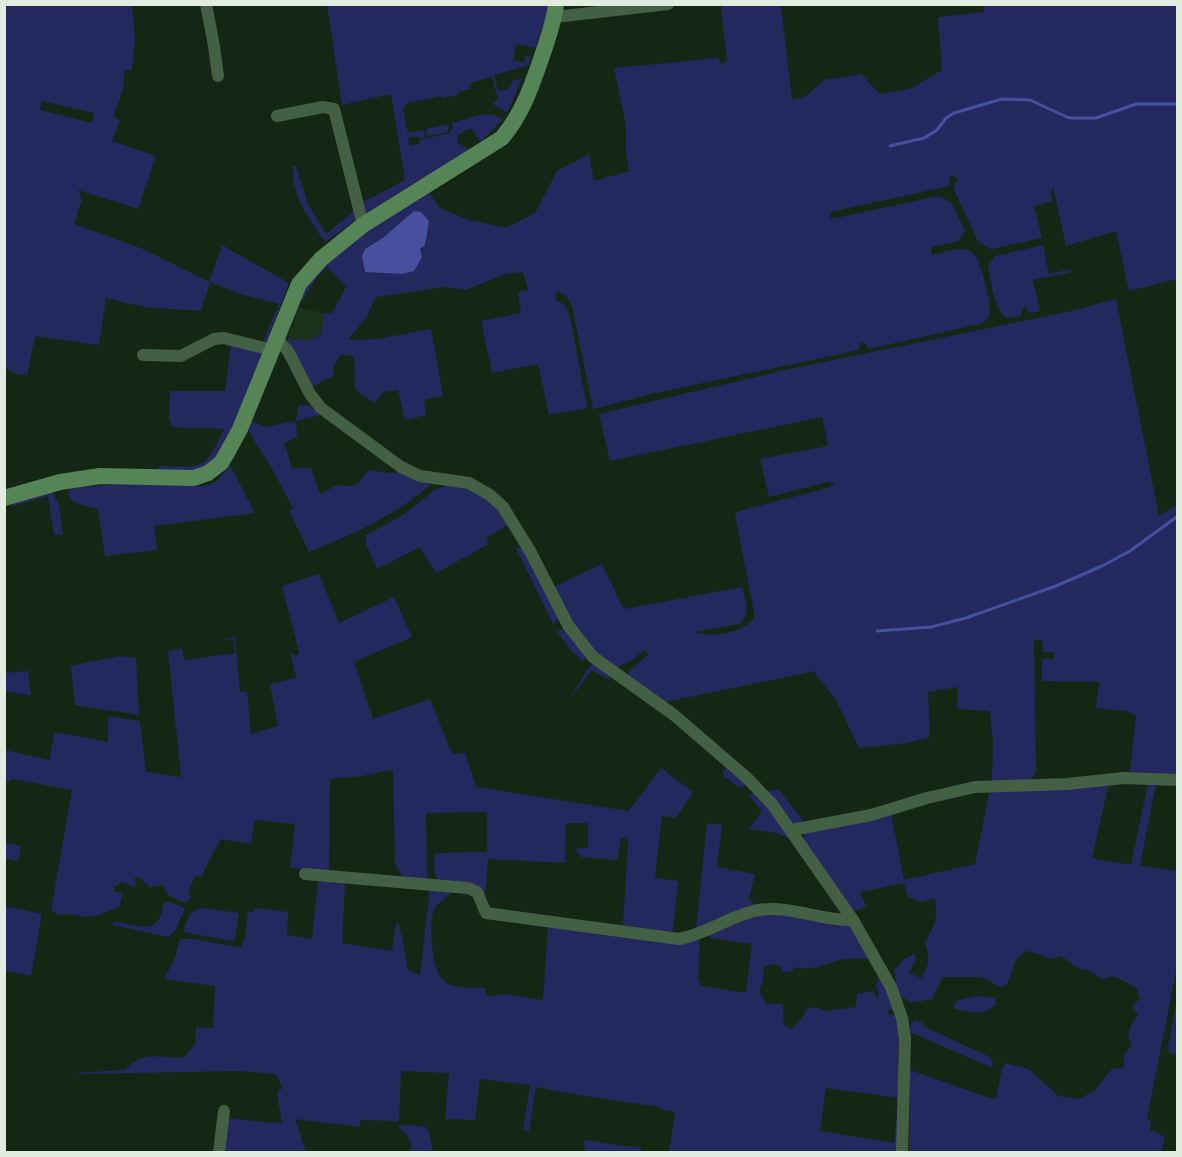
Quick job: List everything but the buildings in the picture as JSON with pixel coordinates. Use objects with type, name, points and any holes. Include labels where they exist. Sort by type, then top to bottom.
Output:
[{"type":"street","points":[[206,4],[218,76]]},
{"type":"street","points":[[4,498],[60,482],[100,476],[194,478],[208,473],[221,463],[240,429],[299,284],[326,254],[363,225],[502,138],[515,122],[526,102],[555,11],[668,4]]},
{"type":"street","points":[[277,116],[323,107],[334,109],[363,225]]},
{"type":"street","points":[[143,355],[181,356],[214,339],[224,338],[274,344],[288,351],[309,394],[321,408],[401,467],[420,476],[469,483],[490,495],[503,507],[530,551],[568,625],[592,657],[674,716],[746,777],[772,804],[792,830],[853,920],[891,987],[902,1018],[905,1040],[902,1152]]},
{"type":"street","points":[[792,830],[871,815],[927,798],[975,787],[1067,784],[1124,778],[1178,780]]},
{"type":"street","points":[[305,873],[468,888],[477,892],[486,913],[680,939],[692,937],[728,920],[760,910],[782,910],[839,920],[853,920]]},
{"type":"street","points":[[219,1152],[224,1111]]},
{"type":"shaded area","points":[[4,5],[132,5],[135,38],[132,70],[125,70],[123,89],[113,117],[120,120],[112,141],[156,156],[138,209],[78,190],[82,200],[74,224],[143,249],[209,282],[222,245],[289,283],[266,344],[262,344],[279,304],[240,294],[210,282],[201,311],[144,307],[106,298],[99,345],[35,336],[27,375],[16,374],[5,368]],"holes":[[[42,101],[94,113],[92,123],[40,110]]]},
{"type":"shaded area","points":[[327,5],[548,5],[545,22],[535,48],[516,44],[513,61],[524,63],[526,55],[531,57],[529,65],[494,75],[498,91],[508,89],[513,80],[522,79],[507,113],[493,104],[498,100],[492,77],[470,83],[471,89],[458,92],[458,95],[407,103],[403,109],[408,133],[424,130],[425,137],[408,138],[410,146],[420,144],[419,140],[450,133],[452,123],[471,117],[491,115],[503,119],[480,142],[472,129],[458,135],[457,142],[469,151],[365,214],[361,203],[405,180],[391,94],[342,105]]},
{"type":"shaded area","points":[[723,5],[781,5],[792,100],[806,96],[824,80],[861,74],[880,94],[912,88],[942,70],[938,17],[984,12],[984,5],[1177,5],[1177,279],[1129,291],[1116,231],[1066,246],[1053,187],[1050,194],[1053,201],[1034,206],[1042,238],[991,249],[978,242],[954,189],[957,178],[951,175],[949,186],[830,212],[831,219],[939,196],[951,202],[965,231],[959,241],[931,247],[932,255],[959,249],[974,254],[982,273],[990,309],[988,317],[980,324],[869,349],[864,343],[860,343],[859,350],[656,393],[593,409],[572,306],[567,296],[557,291],[555,300],[565,305],[570,317],[587,406],[584,409],[549,415],[538,364],[492,373],[481,321],[521,313],[518,292],[528,290],[523,272],[502,275],[466,290],[445,287],[376,297],[366,318],[348,340],[377,339],[431,329],[443,396],[424,400],[426,415],[405,420],[398,390],[383,392],[374,403],[355,390],[354,356],[340,355],[334,365],[333,376],[311,387],[287,339],[309,340],[321,335],[324,313],[332,313],[346,287],[327,267],[316,278],[302,302],[300,301],[322,266],[338,251],[373,225],[428,192],[432,193],[430,194],[440,208],[469,220],[506,228],[535,213],[557,171],[589,154],[594,181],[629,171],[626,154],[626,125],[614,68],[718,58],[721,64],[727,61],[721,9]],"holes":[[[384,237],[365,272],[363,258],[365,250]]]},
{"type":"shaded area","points":[[449,124],[448,132],[427,136],[426,129]]},
{"type":"shaded area","points":[[293,166],[296,166],[308,204],[326,234],[354,211],[356,220],[325,242],[302,207],[295,187]]},
{"type":"shaded area","points":[[1043,245],[1049,274],[1071,269],[1072,272],[1033,280],[1040,311],[1028,312],[1026,307],[1022,308],[1021,316],[1006,317],[996,302],[988,266],[995,256]]},
{"type":"shaded area","points":[[1116,299],[1159,516],[1177,505],[1177,777],[1132,775],[1130,771],[1136,716],[1127,711],[1096,708],[1099,682],[1042,681],[1042,659],[1054,659],[1054,652],[1043,652],[1042,639],[1034,641],[1036,771],[1029,780],[1011,782],[992,781],[993,741],[990,711],[957,709],[957,687],[928,692],[930,737],[907,743],[859,748],[836,700],[815,671],[665,702],[628,676],[629,671],[649,654],[644,650],[634,659],[616,668],[595,653],[578,633],[553,587],[602,564],[625,609],[742,587],[746,611],[739,624],[694,632],[710,635],[742,628],[755,618],[735,515],[739,511],[828,488],[835,484],[828,482],[769,497],[760,459],[828,446],[822,417],[610,461],[599,414],[785,370],[1067,312]]},
{"type":"shaded area","points":[[299,307],[324,313],[321,335],[309,340],[287,339]]},
{"type":"shaded area","points":[[231,343],[260,348],[265,356],[222,451],[212,464],[199,471],[153,473],[160,466],[195,466],[207,459],[212,452],[224,429],[172,427],[169,418],[170,391],[225,391]]},
{"type":"shaded area","points":[[299,405],[310,406],[321,415],[296,421]]},
{"type":"shaded area","points":[[251,421],[265,427],[296,421],[297,437],[284,443],[292,468],[311,468],[320,494],[337,485],[351,486],[358,483],[369,470],[402,472],[430,482],[429,486],[386,516],[309,552],[289,511],[293,508],[270,465],[248,431]]},
{"type":"shaded area","points":[[230,465],[255,513],[154,526],[157,550],[105,556],[98,509],[75,502],[69,496],[68,491],[73,488],[121,484],[204,486],[217,481]]},
{"type":"shaded area","points":[[448,485],[483,497],[496,508],[508,525],[486,538],[489,544],[436,573],[420,547],[377,569],[366,544],[366,535],[403,515],[436,489]]},
{"type":"shaded area","points":[[51,490],[59,505],[63,534],[54,535],[48,496],[10,507],[14,502]]},
{"type":"shaded area","points":[[523,547],[559,618],[553,624],[516,548]]},
{"type":"shaded area","points":[[319,574],[339,623],[394,597],[412,637],[354,662],[373,719],[430,699],[450,749],[454,754],[465,753],[476,787],[629,811],[661,768],[693,792],[676,818],[662,816],[655,878],[678,881],[673,931],[623,926],[628,842],[625,838],[621,838],[617,860],[581,857],[575,849],[588,847],[588,823],[566,823],[565,863],[488,859],[485,900],[440,883],[434,865],[435,853],[487,852],[487,812],[426,813],[427,881],[405,880],[395,864],[393,771],[390,770],[363,776],[330,779],[329,872],[290,868],[295,824],[255,820],[251,844],[221,839],[202,878],[195,876],[188,892],[191,897],[187,903],[169,895],[163,885],[150,887],[137,876],[134,880],[136,884],[134,887],[122,882],[114,887],[114,891],[123,894],[119,907],[96,916],[84,917],[71,914],[59,915],[51,910],[72,790],[12,779],[5,784],[5,750],[49,760],[55,732],[108,742],[108,716],[140,721],[146,772],[181,777],[168,651],[182,648],[184,660],[235,653],[233,639],[216,641],[235,637],[240,692],[247,692],[251,734],[278,726],[270,684],[296,678],[290,651],[293,655],[298,655],[299,652],[282,586]]},
{"type":"shaded area","points":[[565,629],[586,657],[583,661],[571,651],[557,631]]},
{"type":"shaded area","points":[[119,656],[136,658],[139,715],[75,705],[71,666]]},
{"type":"shaded area","points":[[593,664],[611,676],[609,680],[592,670],[568,701],[588,668]]},
{"type":"shaded area","points":[[28,671],[31,696],[5,691],[5,673]]},
{"type":"shaded area","points":[[728,767],[746,784],[743,787],[738,787],[724,776],[723,770]]},
{"type":"shaded area","points":[[1109,783],[1092,858],[1131,865],[1148,783],[1156,783],[1140,866],[1178,871],[1177,966],[1147,1119],[1151,1121],[1149,1132],[1153,1131],[1165,1137],[1161,1152],[909,1152],[910,1070],[996,1099],[1002,1068],[1006,1063],[1029,1069],[1058,1096],[1079,1099],[1094,1091],[1112,1069],[1124,1068],[1124,1054],[1132,1046],[1129,1030],[1138,1015],[1132,1005],[1140,999],[1137,989],[1116,977],[1103,980],[1088,970],[1081,970],[1061,956],[1049,959],[1025,951],[1016,960],[1007,985],[1001,987],[981,977],[943,977],[932,999],[911,1003],[898,994],[894,970],[903,960],[915,953],[915,961],[909,973],[921,978],[924,973],[928,961],[925,943],[936,916],[934,898],[921,902],[908,897],[904,883],[860,892],[866,907],[853,911],[803,840],[805,832],[891,813],[904,880],[975,864],[990,788]]},
{"type":"shaded area","points":[[778,789],[805,823],[792,824],[767,791]]},
{"type":"shaded area","points":[[754,792],[790,835],[786,837],[749,829],[762,811],[749,796]]},
{"type":"shaded area","points":[[707,823],[722,825],[717,867],[755,874],[749,899],[753,904],[759,905],[696,928]]},
{"type":"shaded area","points":[[5,843],[21,846],[18,861],[5,858]]},
{"type":"shaded area","points":[[318,880],[345,883],[342,943],[392,951],[396,924],[399,923],[408,970],[420,975],[430,888],[454,890],[436,906],[433,912],[431,931],[435,964],[445,982],[462,987],[485,988],[487,997],[507,994],[543,1000],[548,925],[677,943],[700,939],[698,978],[701,986],[746,993],[752,944],[710,938],[710,933],[765,912],[851,925],[870,959],[840,960],[810,968],[793,967],[793,971],[783,972],[780,966],[773,964],[764,967],[759,991],[767,1005],[780,1003],[783,1005],[784,1025],[791,1029],[801,1020],[807,1009],[815,1007],[825,1011],[856,1007],[857,994],[873,991],[877,999],[879,994],[876,980],[881,979],[895,1010],[888,1010],[887,1014],[897,1016],[901,1045],[898,1047],[899,1098],[826,1088],[820,1131],[894,1143],[897,1113],[894,1110],[899,1111],[899,1152],[669,1152],[675,1114],[672,1111],[536,1087],[529,1131],[523,1131],[530,1085],[480,1079],[475,1120],[445,1119],[449,1073],[401,1071],[399,1121],[360,1120],[360,1127],[295,1119],[306,1152],[223,1152],[226,1118],[282,1122],[277,1094],[279,1089],[283,1089],[276,1074],[238,1071],[75,1073],[125,1070],[138,1060],[151,1056],[183,1058],[195,1045],[196,1027],[213,1028],[215,986],[164,979],[174,960],[180,939],[195,939],[241,948],[245,938],[248,911],[253,912],[254,908],[288,912],[287,935],[312,939]]},
{"type":"shaded area","points":[[170,902],[185,908],[176,929],[169,937],[112,925],[114,922],[140,926],[152,925],[160,917],[164,903]]},
{"type":"shaded area","points":[[5,906],[42,914],[31,976],[5,971]]},
{"type":"shaded area","points":[[201,908],[239,913],[235,939],[232,941],[184,932],[189,917]]},
{"type":"shaded area","points":[[975,996],[994,998],[997,1003],[988,1011],[982,1012],[953,1008],[956,1001]]},
{"type":"shaded area","points":[[1177,999],[1178,1056],[1169,1052],[1168,1046]]},
{"type":"shaded area","points":[[914,1020],[990,1057],[993,1062],[992,1068],[915,1034],[909,1034],[908,1029]]},
{"type":"shaded area","points":[[399,1125],[424,1126],[428,1129],[433,1152],[411,1152],[409,1138],[399,1128]]},
{"type":"shaded area","points":[[584,1140],[641,1148],[641,1152],[585,1152]]},
{"type":"water","points":[[414,211],[421,212],[429,221],[425,245],[420,249],[422,257],[414,271],[402,274],[365,272],[362,256],[365,249],[384,237]]},
{"type":"waterway","points":[[890,146],[924,138],[937,130],[946,118],[954,113],[1002,99],[1030,100],[1069,118],[1096,118],[1136,104],[1178,104]]},
{"type":"waterway","points":[[877,631],[931,627],[966,618],[1056,586],[1130,551],[1178,516]]}]
